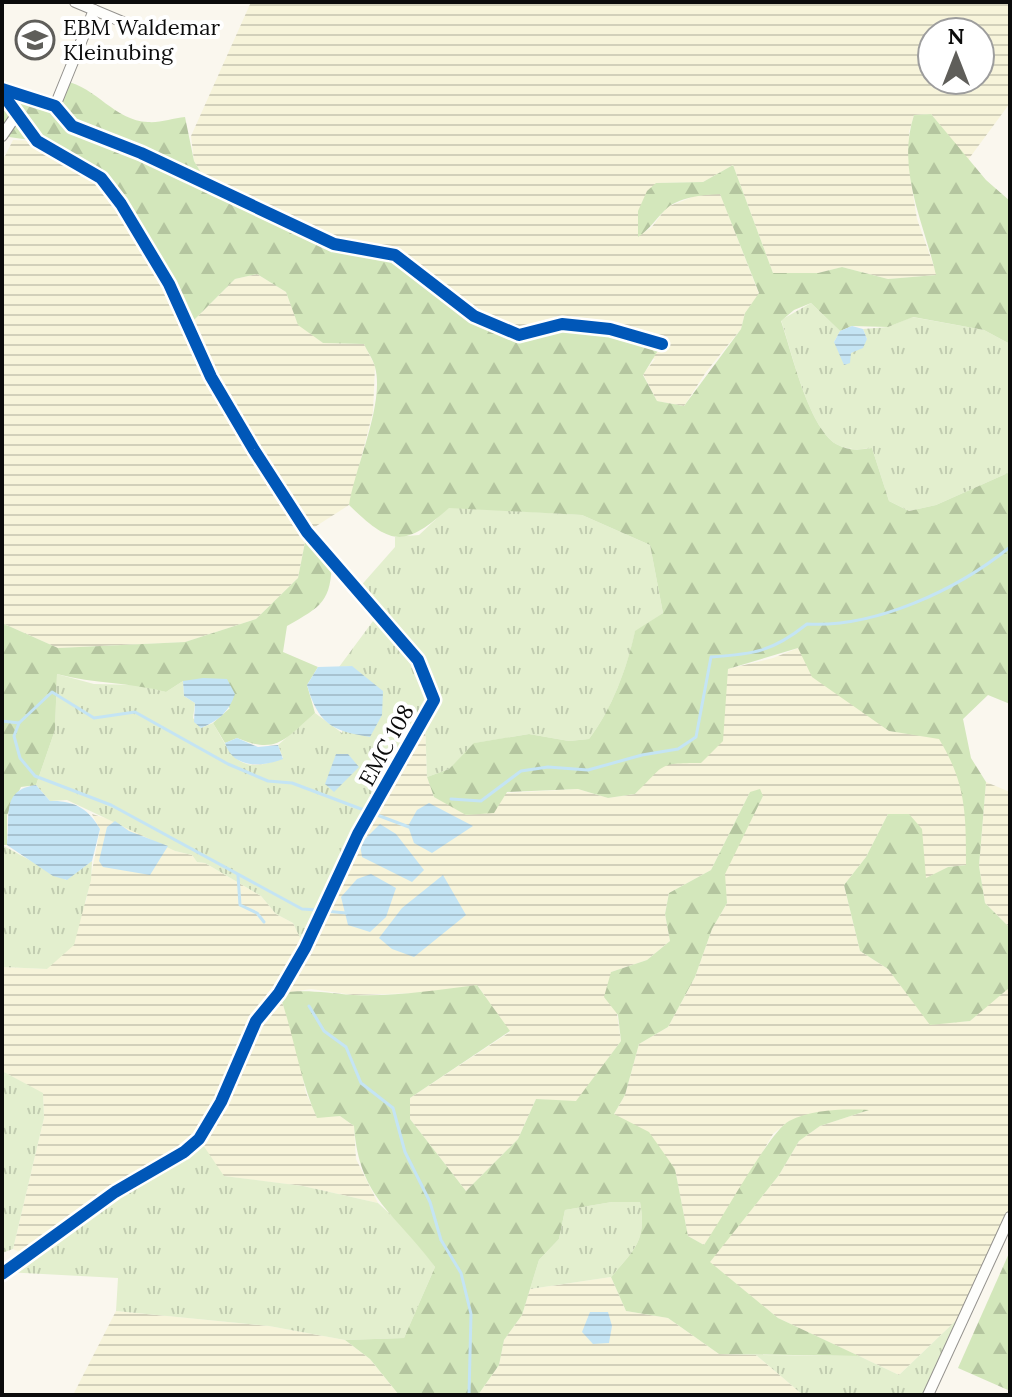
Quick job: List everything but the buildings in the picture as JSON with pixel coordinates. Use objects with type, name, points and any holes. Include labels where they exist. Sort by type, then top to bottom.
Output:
[{"type":"street","points":[[75,2],[142,30]]},
{"type":"street","points":[[55,106],[94,10]]},
{"type":"street","points":[[2,91],[55,106],[72,126],[141,153],[334,244],[395,255],[474,316],[519,335],[562,324],[610,329],[662,344]]},
{"type":"street","name":"EMC 108","points":[[2,91],[37,141],[101,178],[121,204],[169,284],[211,377],[254,450],[307,532],[418,660],[434,700],[358,834],[305,948],[279,993],[256,1021],[221,1102],[199,1139],[184,1152],[115,1192],[2,1274]]},
{"type":"street","points":[[2,136],[17,114]]},
{"type":"street","points":[[928,1395],[1010,1217]]},
{"type":"shaded area","points":[[251,2],[1010,2],[1010,103],[968,160],[931,114],[914,115],[909,132],[910,176],[917,219],[937,275],[888,279],[842,267],[818,273],[773,273],[733,165],[703,182],[656,183],[638,236],[651,228],[667,207],[695,196],[720,193],[759,294],[745,313],[741,329],[706,372],[684,406],[657,401],[643,374],[655,359],[519,335],[334,244],[211,189],[194,161],[191,136]]},
{"type":"shaded area","points":[[13,140],[37,141],[101,178],[188,326],[235,279],[257,274],[286,292],[298,324],[323,343],[364,344],[375,366],[373,412],[349,505],[307,532],[298,578],[256,619],[185,642],[58,648],[2,623],[2,162]]},
{"type":"shaded area","points":[[798,648],[889,731],[939,738],[957,768],[966,811],[966,865],[948,867],[925,879],[888,814],[866,857],[844,885],[860,951],[888,969],[930,1024],[970,1021],[1010,986],[1010,1217],[968,1309],[899,1375],[778,1318],[709,1262],[779,1175],[799,1141],[820,1126],[866,1111],[789,1121],[773,1134],[730,1208],[704,1245],[688,1236],[675,1169],[614,1114],[625,1095],[639,1044],[668,1027],[695,977],[712,929],[727,903],[724,874],[763,796],[750,792],[711,870],[669,893],[665,914],[670,941],[647,960],[611,972],[621,1041],[576,1102],[536,1099],[518,1139],[466,1191],[410,1119],[410,1098],[510,1032],[478,986],[418,993],[353,995],[311,989],[279,994],[293,1032],[306,1093],[317,1117],[340,1116],[354,1126],[356,1159],[378,1203],[303,1186],[223,1176],[29,1257],[13,1249],[44,1118],[43,1094],[2,1071],[2,967],[47,969],[86,901],[100,830],[92,814],[115,821],[175,851],[192,855],[197,862],[205,863],[261,896],[276,914],[293,923],[305,946],[425,718],[427,777],[434,797],[578,789],[608,798],[635,794],[657,768],[674,763],[701,763],[724,701],[728,669]]},
{"type":"shaded area","points":[[986,782],[1010,792],[1010,928],[985,903],[979,866]]},
{"type":"shaded area","points":[[611,1277],[626,1311],[668,1318],[719,1354],[756,1355],[803,1395],[478,1395],[499,1365],[504,1340],[522,1315],[530,1289]]},
{"type":"shaded area","points":[[116,1311],[269,1326],[345,1340],[370,1359],[399,1395],[73,1395]]},
{"type":"green space","points":[[65,81],[76,84],[136,120],[153,122],[185,117],[194,161],[211,189],[334,244],[395,255],[474,316],[519,335],[562,324],[662,344],[643,375],[657,401],[684,406],[741,329],[745,313],[759,293],[720,194],[677,202],[638,237],[638,211],[647,191],[656,183],[703,182],[733,165],[773,273],[818,273],[842,267],[888,279],[936,275],[914,196],[908,156],[914,115],[931,114],[986,180],[1010,201],[1010,344],[984,330],[913,317],[888,327],[852,326],[840,331],[811,303],[794,310],[781,321],[817,422],[826,435],[840,446],[872,448],[889,501],[909,511],[936,505],[1010,472],[1010,704],[988,695],[963,719],[971,758],[986,782],[979,866],[985,903],[1010,928],[1009,988],[970,1021],[930,1025],[888,969],[860,951],[844,885],[866,857],[888,814],[909,814],[922,829],[926,878],[948,867],[966,865],[963,799],[955,770],[939,739],[889,731],[812,677],[798,648],[728,669],[723,741],[701,763],[668,765],[657,771],[635,794],[608,798],[578,789],[507,792],[494,813],[466,815],[434,797],[427,777],[449,769],[474,743],[529,734],[569,741],[589,739],[618,688],[635,631],[663,613],[650,545],[582,515],[449,508],[421,530],[399,537],[388,535],[364,519],[349,505],[376,398],[375,367],[364,344],[323,343],[298,325],[286,292],[257,274],[235,279],[188,326],[169,284],[101,178],[37,141],[2,136],[2,89],[55,105]]},
{"type":"green space","points":[[811,303],[840,331],[834,342],[851,353],[867,339],[863,329],[888,327],[912,317],[984,330],[1010,344],[1010,472],[936,505],[909,511],[889,501],[872,448],[854,449],[836,444],[817,422],[809,405],[781,320]]},
{"type":"green space","points":[[449,507],[582,515],[650,545],[663,613],[635,632],[618,688],[589,739],[569,741],[529,734],[475,743],[449,769],[427,777],[425,720],[358,834],[305,948],[293,923],[276,914],[261,896],[205,863],[197,862],[192,855],[175,851],[67,800],[50,801],[36,785],[55,730],[57,674],[94,684],[139,685],[166,692],[183,681],[184,696],[195,703],[193,718],[201,728],[213,723],[232,754],[246,764],[256,765],[283,758],[278,745],[315,713],[342,733],[352,666],[339,667],[379,613],[358,589],[395,547],[395,537],[419,535]]},
{"type":"green space","points":[[307,532],[332,560],[329,585],[327,594],[316,607],[287,626],[283,652],[318,667],[307,685],[315,713],[280,742],[262,745],[237,738],[225,743],[213,723],[230,708],[183,681],[166,692],[57,674],[55,730],[36,785],[21,787],[7,815],[7,845],[2,845],[2,623],[58,648],[185,642],[256,619],[298,578]]},
{"type":"green space","points":[[760,789],[763,796],[725,874],[727,903],[712,929],[695,977],[668,1027],[639,1044],[625,1095],[614,1114],[649,1132],[675,1169],[688,1236],[704,1245],[758,1158],[789,1121],[818,1112],[869,1110],[820,1126],[799,1141],[779,1175],[710,1262],[778,1318],[859,1356],[719,1354],[668,1318],[626,1311],[611,1277],[637,1243],[642,1215],[640,1202],[612,1202],[565,1210],[559,1239],[539,1260],[522,1315],[504,1340],[499,1365],[478,1395],[399,1395],[370,1359],[345,1340],[404,1338],[435,1267],[372,1188],[357,1151],[354,1126],[340,1116],[317,1118],[279,993],[307,991],[384,995],[477,985],[510,1031],[410,1098],[410,1119],[466,1191],[518,1139],[536,1099],[576,1101],[621,1041],[618,1015],[604,997],[611,972],[647,960],[670,941],[665,914],[669,893],[711,870],[750,792]]},
{"type":"green space","points":[[2,845],[66,880],[92,861],[91,880],[74,945],[47,969],[2,967]]},
{"type":"green space","points":[[2,1071],[43,1093],[44,1118],[13,1249],[2,1253]]},
{"type":"green space","points":[[199,1139],[224,1176],[303,1186],[378,1203],[410,1232],[435,1267],[404,1338],[345,1340],[269,1326],[116,1311],[118,1278],[5,1272]]},
{"type":"green space","points":[[612,1202],[640,1202],[642,1226],[633,1251],[611,1277],[530,1289],[539,1260],[559,1239],[565,1210]]},
{"type":"green space","points":[[1010,1251],[1010,1385],[1008,1390],[958,1368]]},
{"type":"green space","points":[[968,1309],[928,1395],[803,1395],[756,1355],[859,1356],[899,1375]]},
{"type":"water","points":[[852,326],[863,329],[867,339],[863,348],[851,353],[850,363],[844,365],[834,342],[840,331]]},
{"type":"water","points":[[352,666],[383,691],[382,715],[370,737],[345,732],[328,723],[316,708],[307,685],[318,667]]},
{"type":"water","points":[[227,679],[235,694],[222,715],[201,728],[194,722],[195,703],[184,696],[183,681]]},
{"type":"water","points":[[237,738],[258,747],[278,745],[283,759],[266,764],[241,762],[234,758],[225,743]]},
{"type":"water","points":[[336,754],[348,754],[359,767],[334,792],[325,784]]},
{"type":"water","points":[[36,785],[50,801],[66,802],[86,811],[100,829],[92,861],[67,880],[53,876],[7,845],[12,799],[25,788]]},
{"type":"water","points":[[429,803],[473,826],[432,853],[414,843],[408,826],[417,810]]},
{"type":"water","points":[[115,821],[129,831],[168,846],[150,875],[103,867],[99,861],[107,827]]},
{"type":"water","points":[[380,824],[396,834],[424,870],[412,882],[362,857],[360,844]]},
{"type":"water","points":[[371,874],[396,888],[386,917],[370,932],[348,925],[341,897],[357,879]]},
{"type":"water","points":[[443,875],[466,915],[414,957],[392,949],[379,938],[402,908]]},
{"type":"water","points":[[590,1312],[608,1312],[612,1326],[609,1343],[593,1344],[582,1332]]},
{"type":"waterway","points":[[451,799],[481,801],[521,771],[548,767],[588,770],[678,749],[696,737],[711,657],[762,650],[783,641],[807,624],[833,624],[887,613],[965,578],[1010,547]]},
{"type":"waterway","points":[[2,721],[19,723],[52,692],[94,718],[135,712],[228,764],[268,781],[292,783],[409,827]]},
{"type":"waterway","points":[[19,723],[14,736],[20,758],[35,776],[111,805],[302,909],[318,910]]},
{"type":"waterway","points":[[238,875],[240,905],[257,913],[264,922]]},
{"type":"waterway","points":[[325,911],[346,913]]},
{"type":"waterway","points":[[309,1006],[324,1031],[346,1047],[361,1083],[393,1108],[405,1152],[430,1202],[441,1240],[461,1273],[471,1314],[469,1395]]},
{"type":"cycle path","points":[[2,89],[55,106],[72,126],[141,153],[334,244],[395,255],[474,316],[519,335],[562,324],[610,329],[662,344]]},
{"type":"cycle path","points":[[2,93],[37,141],[101,178],[121,204],[169,284],[211,377],[254,450],[307,532],[418,660],[434,700],[358,834],[305,948],[279,993],[256,1021],[221,1102],[199,1139],[184,1152],[115,1192],[2,1274]]},
{"type":"place","name":"EBM Waldemar Kleinubing","points":[[35,40]]}]
